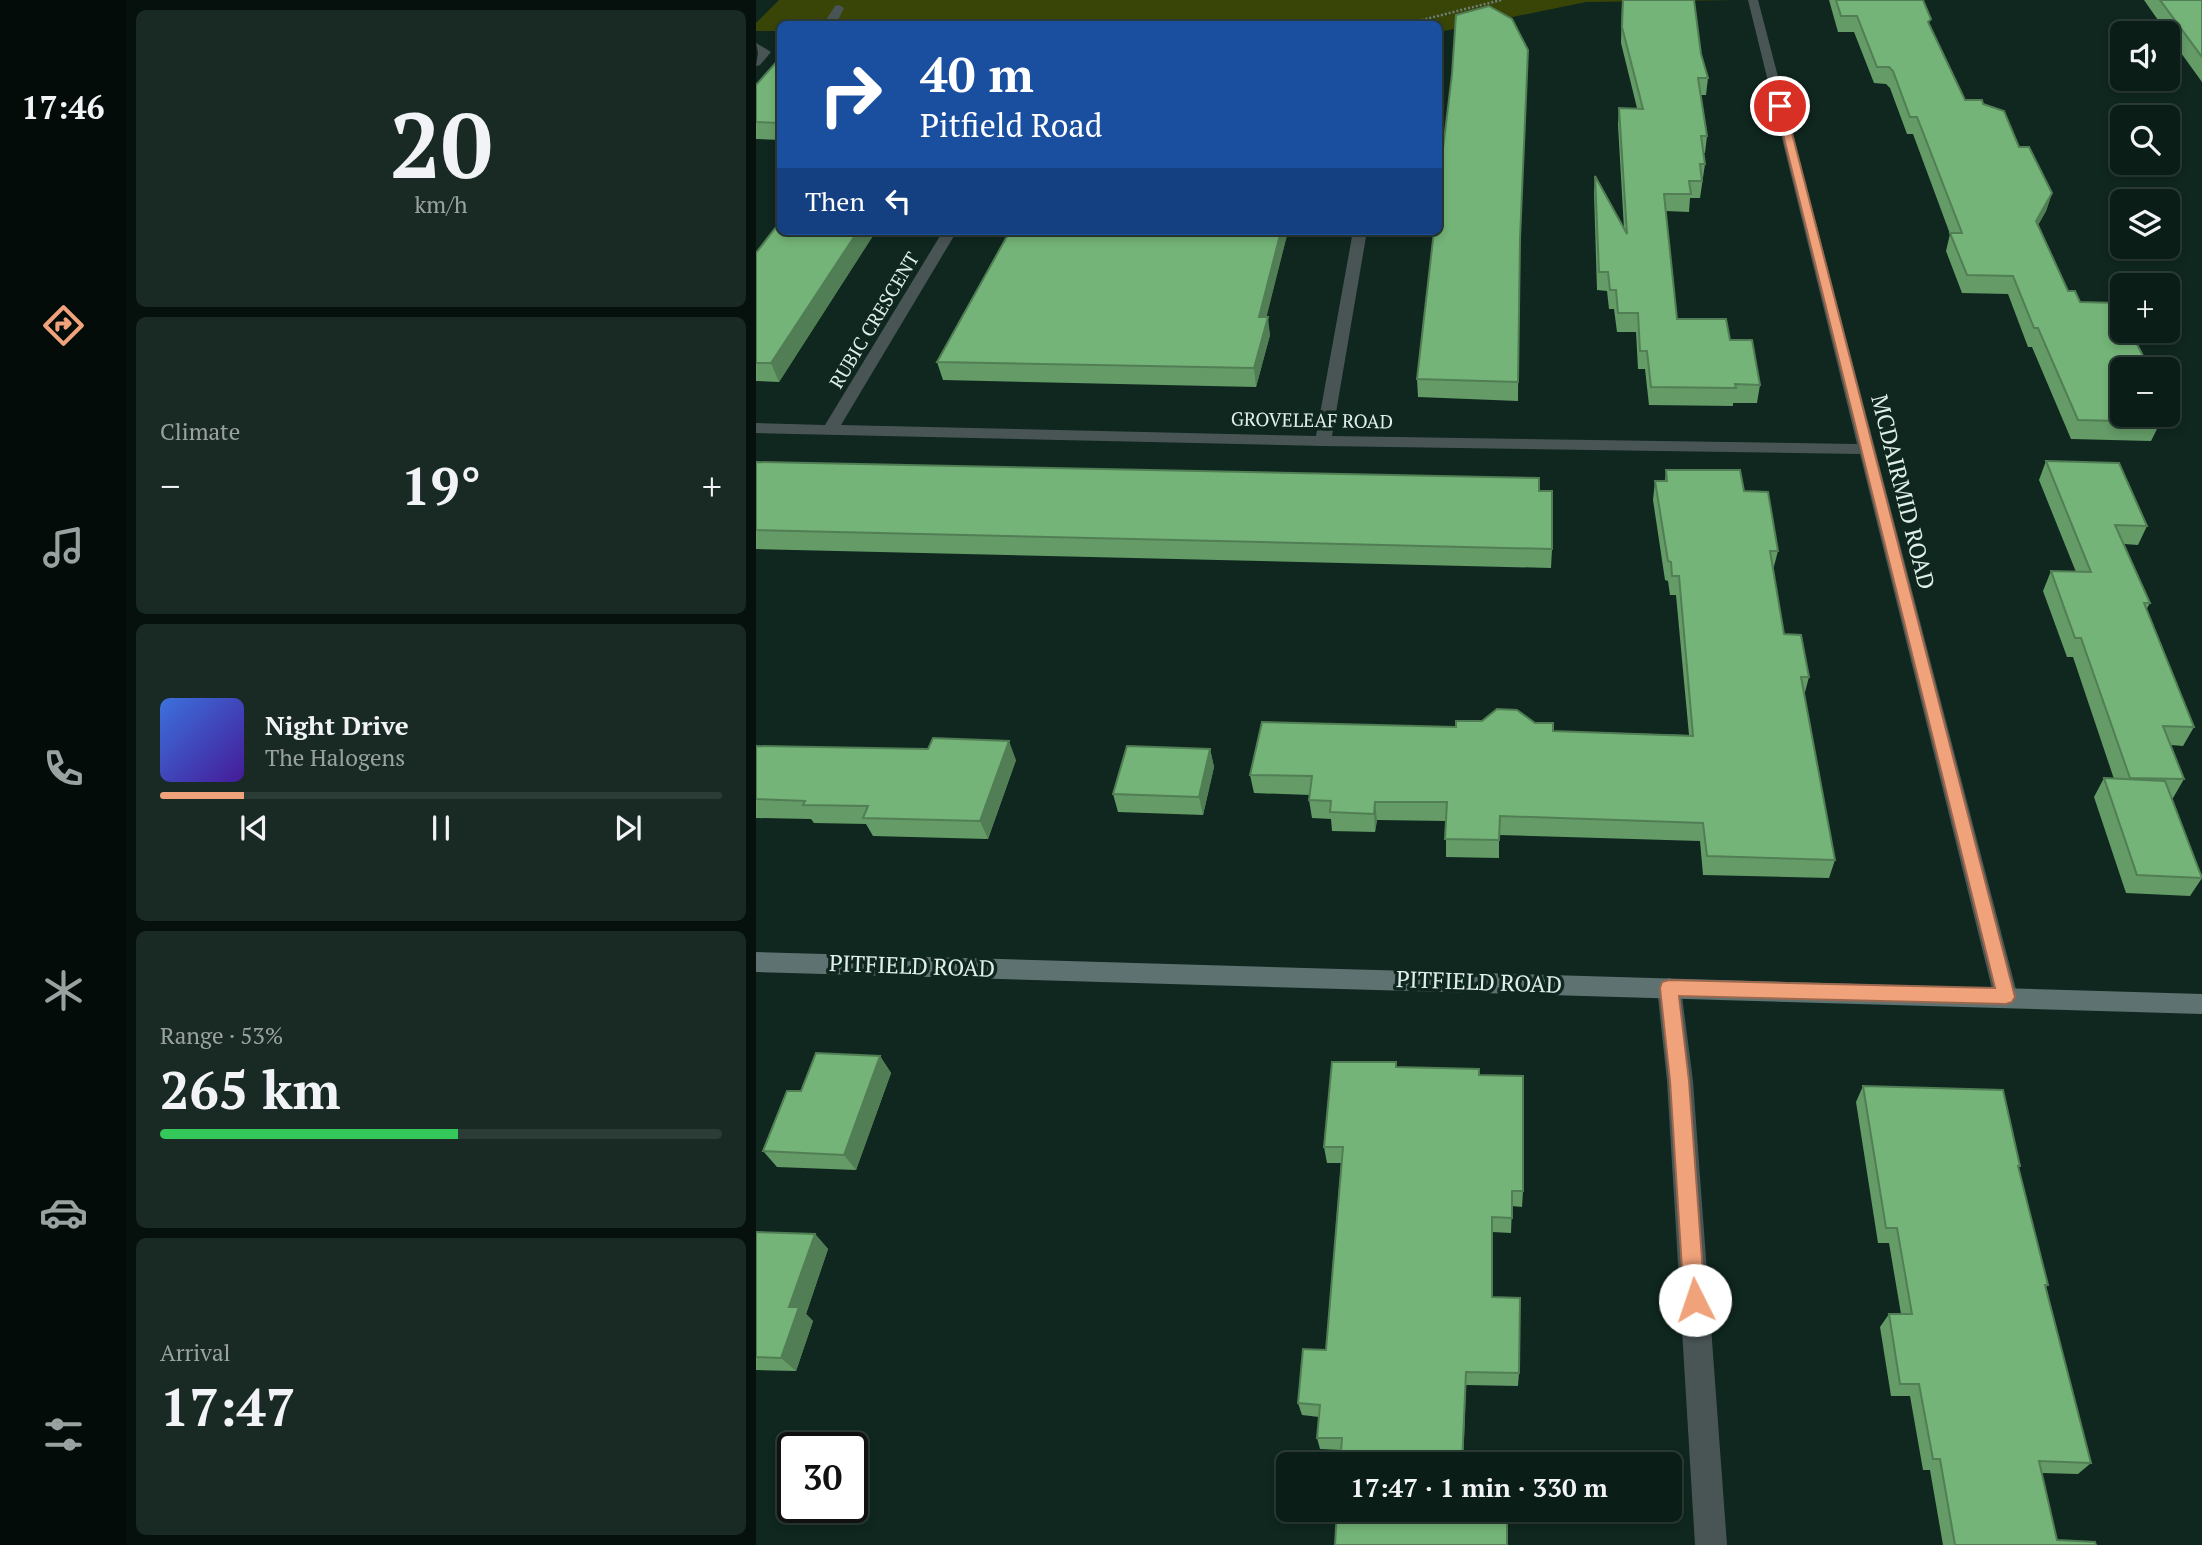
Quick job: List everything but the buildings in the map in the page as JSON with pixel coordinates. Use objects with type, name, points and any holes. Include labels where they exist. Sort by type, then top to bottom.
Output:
[{"type":"street","name":"MCDAIRMID ROAD","points":[[1754,0],[2006,997]]},
{"type":"street","points":[[832,21],[839,8]]},
{"type":"street","points":[[756,46],[765,52],[756,63]]},
{"type":"street","name":"RUBIC CRESCENT","points":[[830,430],[948,235]]},
{"type":"street","points":[[1323,441],[1359,235]]},
{"type":"street","name":"GROVELEAF ROAD","points":[[756,428],[1323,441],[1867,449]]},
{"type":"street","name":"PITFIELD ROAD","points":[[756,962],[2202,1004]]},
{"type":"street","points":[[1669,988],[1680,1081],[1711,1545]]},
{"type":"path","points":[[1418,21],[1500,0]]},
{"type":"green space","points":[[779,0],[1739,0],[1586,2],[1442,31],[1442,21],[777,21],[777,31],[756,31],[756,23]]},
{"type":"route","points":[[1695,1300],[1680,1081],[1669,988],[2006,997],[1780,106]]}]
